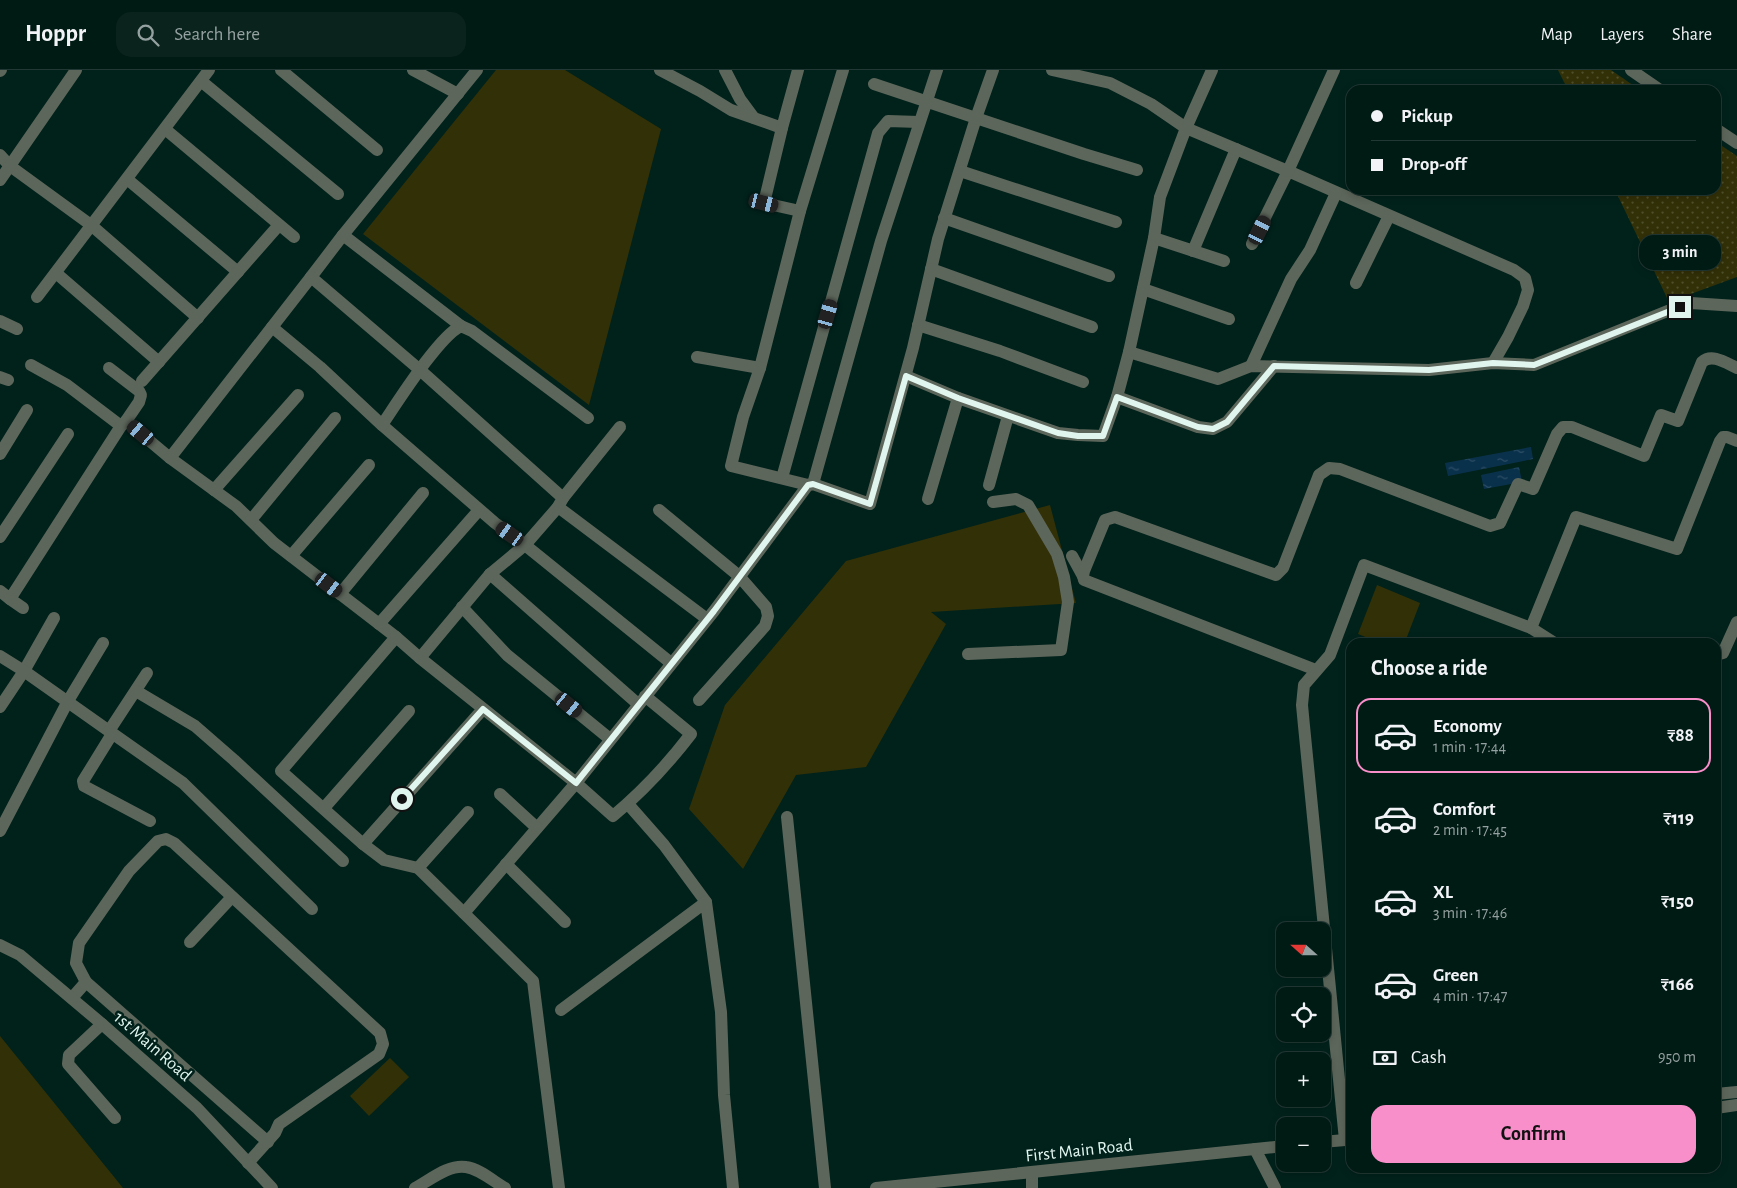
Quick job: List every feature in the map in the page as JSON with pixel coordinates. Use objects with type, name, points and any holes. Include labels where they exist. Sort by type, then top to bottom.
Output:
[{"type":"street","points":[[0,180],[76,70]]},
{"type":"street","points":[[37,297],[209,70]]},
{"type":"street","points":[[281,70],[377,150]]},
{"type":"street","points":[[414,70],[458,94]]},
{"type":"street","points":[[170,458],[342,235],[477,70]]},
{"type":"street","points":[[660,70],[731,110],[782,128]]},
{"type":"street","points":[[725,70],[740,99],[754,118]]},
{"type":"street","points":[[798,70],[764,203],[800,211]]},
{"type":"street","points":[[843,70],[800,211],[760,368],[743,417],[731,466],[811,484],[870,504],[906,376],[944,218],[993,70]]},
{"type":"street","points":[[464,913],[576,783],[707,619],[811,484],[881,241],[937,70]]},
{"type":"street","points":[[1052,70],[1110,83],[1150,104],[1186,128],[1514,270],[1525,278],[1528,290],[1508,337],[1493,363]]},
{"type":"street","points":[[906,376],[958,398],[1058,433],[1078,436],[1103,436],[1117,397],[1129,352],[1154,238],[1160,197],[1186,128],[1212,70]]},
{"type":"street","points":[[1252,244],[1334,70]]},
{"type":"street","points":[[1631,70],[1653,85]]},
{"type":"street","points":[[201,81],[338,194]]},
{"type":"street","points":[[874,84],[1084,154],[1138,170]]},
{"type":"street","points":[[782,478],[878,133],[888,121],[919,122]]},
{"type":"street","points":[[165,129],[294,237]]},
{"type":"street","points":[[1721,132],[1737,143]]},
{"type":"street","points":[[1193,251],[1236,149]]},
{"type":"street","points":[[0,156],[10,166],[92,225],[198,318]]},
{"type":"street","points":[[960,171],[1116,222]]},
{"type":"street","points":[[127,179],[238,272]]},
{"type":"street","points":[[1250,366],[1292,279],[1310,250],[1336,193]]},
{"type":"street","points":[[1356,283],[1389,216]]},
{"type":"street","points":[[944,218],[1109,276]]},
{"type":"street","points":[[142,381],[279,225]]},
{"type":"street","points":[[342,235],[461,326],[472,331],[588,418]]},
{"type":"street","points":[[1154,238],[1224,262]]},
{"type":"street","points":[[931,269],[1092,326]]},
{"type":"street","points":[[56,273],[159,362]]},
{"type":"street","points":[[311,277],[420,370],[561,502],[707,619]]},
{"type":"street","points":[[1143,289],[1229,318]]},
{"type":"street","points":[[1129,352],[1218,379],[1250,366],[1429,370],[1493,363],[1534,365],[1691,303],[1737,306]]},
{"type":"street","points":[[0,321],[17,329]]},
{"type":"street","points":[[918,325],[1000,351],[1082,382]]},
{"type":"street","points":[[382,425],[420,370],[452,330],[461,326]]},
{"type":"street","points":[[272,327],[320,367],[382,425],[480,510],[672,663]]},
{"type":"street","points":[[697,357],[760,368]]},
{"type":"street","points":[[1084,576],[1091,551],[1105,520],[1115,517],[1276,576],[1283,568],[1319,475],[1329,468],[1340,469],[1490,526],[1500,523],[1518,484],[1533,489],[1557,434],[1563,427],[1572,427],[1644,456],[1661,415],[1678,421],[1702,362],[1705,359],[1713,358],[1737,368]]},
{"type":"street","points":[[31,365],[124,423],[236,506],[274,543],[396,637],[576,783],[613,816],[628,804],[677,752],[691,734],[642,700],[490,574]]},
{"type":"street","points":[[1117,397],[1198,427],[1213,429],[1227,422],[1274,366]]},
{"type":"street","points":[[23,608],[5,595],[139,402],[141,395],[139,391],[109,368]]},
{"type":"street","points":[[214,490],[298,395]]},
{"type":"street","points":[[928,500],[958,398]]},
{"type":"street","points":[[0,454],[27,410]]},
{"type":"street","points":[[989,484],[1008,416]]},
{"type":"street","points":[[251,520],[335,418]]},
{"type":"street","points":[[420,658],[490,574],[525,545],[620,427]]},
{"type":"street","points":[[0,537],[68,434]]},
{"type":"street","points":[[1531,628],[1576,517],[1678,550],[1720,441],[1723,437],[1737,441]]},
{"type":"street","points":[[291,556],[369,465]]},
{"type":"street","points":[[340,594],[423,493]]},
{"type":"street","points":[[968,654],[1062,650],[1068,602],[1064,577],[1057,554],[1028,505],[1016,499],[993,502]]},
{"type":"street","points":[[379,624],[480,510]]},
{"type":"street","points":[[659,510],[739,576],[766,607],[768,616],[766,626],[699,700]]},
{"type":"street","points":[[1057,554],[1072,556],[1091,551]]},
{"type":"street","points":[[1072,556],[1084,576],[1084,580],[1316,670]]},
{"type":"street","points":[[1346,1111],[1302,705],[1304,685],[1330,655],[1364,565],[1531,628],[1547,638]]},
{"type":"street","points":[[462,607],[507,655],[610,739]]},
{"type":"street","points":[[0,708],[24,671],[54,618]]},
{"type":"street","points":[[1721,653],[1723,653],[1737,622]]},
{"type":"street","points":[[396,637],[281,771],[363,844],[384,860],[418,868],[533,981],[559,1188]]},
{"type":"street","points":[[0,831],[68,701],[103,643]]},
{"type":"street","points":[[0,656],[68,701],[184,783],[312,909]]},
{"type":"street","points":[[147,673],[83,781],[84,786],[150,821]]},
{"type":"street","points":[[136,690],[194,726],[234,760],[343,861]]},
{"type":"street","points":[[363,844],[483,709]]},
{"type":"street","points":[[324,808],[409,711]]},
{"type":"street","points":[[500,794],[537,828]]},
{"type":"street","points":[[628,804],[664,845],[706,902],[720,1012],[724,1095],[733,1188]]},
{"type":"street","points":[[418,868],[468,812]]},
{"type":"street","points":[[787,817],[825,1188]]},
{"type":"street","points":[[248,1163],[268,1142],[280,1124],[379,1054],[382,1044],[380,1033],[174,843],[158,840],[129,871],[79,942],[76,964],[86,982],[268,1142]]},
{"type":"street","points":[[506,864],[565,922]]},
{"type":"street","points":[[190,942],[232,897]]},
{"type":"street","points":[[561,1010],[706,902]]},
{"type":"street","name":"1st Main Road","points":[[0,945],[20,955],[72,998],[197,1108],[270,1188]]},
{"type":"street","points":[[72,998],[86,982]]},
{"type":"street","points":[[102,1024],[69,1055],[68,1064],[115,1118]]},
{"type":"street","points":[[1721,1094],[1737,1092]]},
{"type":"street","points":[[1721,1107],[1737,1105]]},
{"type":"street","points":[[1331,1141],[1346,1139]]},
{"type":"street","name":"First Main Road","points":[[876,1188],[1276,1147]]},
{"type":"street","points":[[1255,1149],[1275,1188]]},
{"type":"street","points":[[416,1188],[448,1169],[465,1166],[477,1170],[505,1188]]},
{"type":"street","points":[[1032,1172],[1032,1188]]},
{"type":"shaded area","points":[[496,70],[565,70],[661,129],[589,405],[363,234]]},
{"type":"shaded area","points":[[1558,70],[1611,70],[1633,85],[1566,85]]},
{"type":"shaded area","points":[[1721,145],[1737,156],[1737,277],[1669,302],[1617,195],[1721,195]]},
{"type":"shaded area","points":[[1050,505],[1076,603],[931,612],[946,624],[866,767],[796,775],[743,869],[689,809],[725,705],[846,561]]},
{"type":"shaded area","points":[[1377,585],[1420,603],[1407,638],[1368,638],[1358,634]]},
{"type":"shaded area","points":[[0,1036],[123,1188],[0,1188]]},
{"type":"shaded area","points":[[390,1058],[409,1077],[369,1116],[350,1096]]},
{"type":"water","points":[[1531,447],[1533,459],[1448,476],[1445,463]]},
{"type":"water","points":[[1519,467],[1522,482],[1484,489],[1481,475]]},
{"type":"route","points":[[402,799],[483,709],[576,783],[714,611],[808,485],[813,484],[870,504],[906,376],[958,398],[1058,433],[1078,436],[1103,436],[1117,397],[1198,427],[1213,429],[1227,422],[1274,366],[1429,370],[1493,363],[1534,365],[1680,307]]}]
